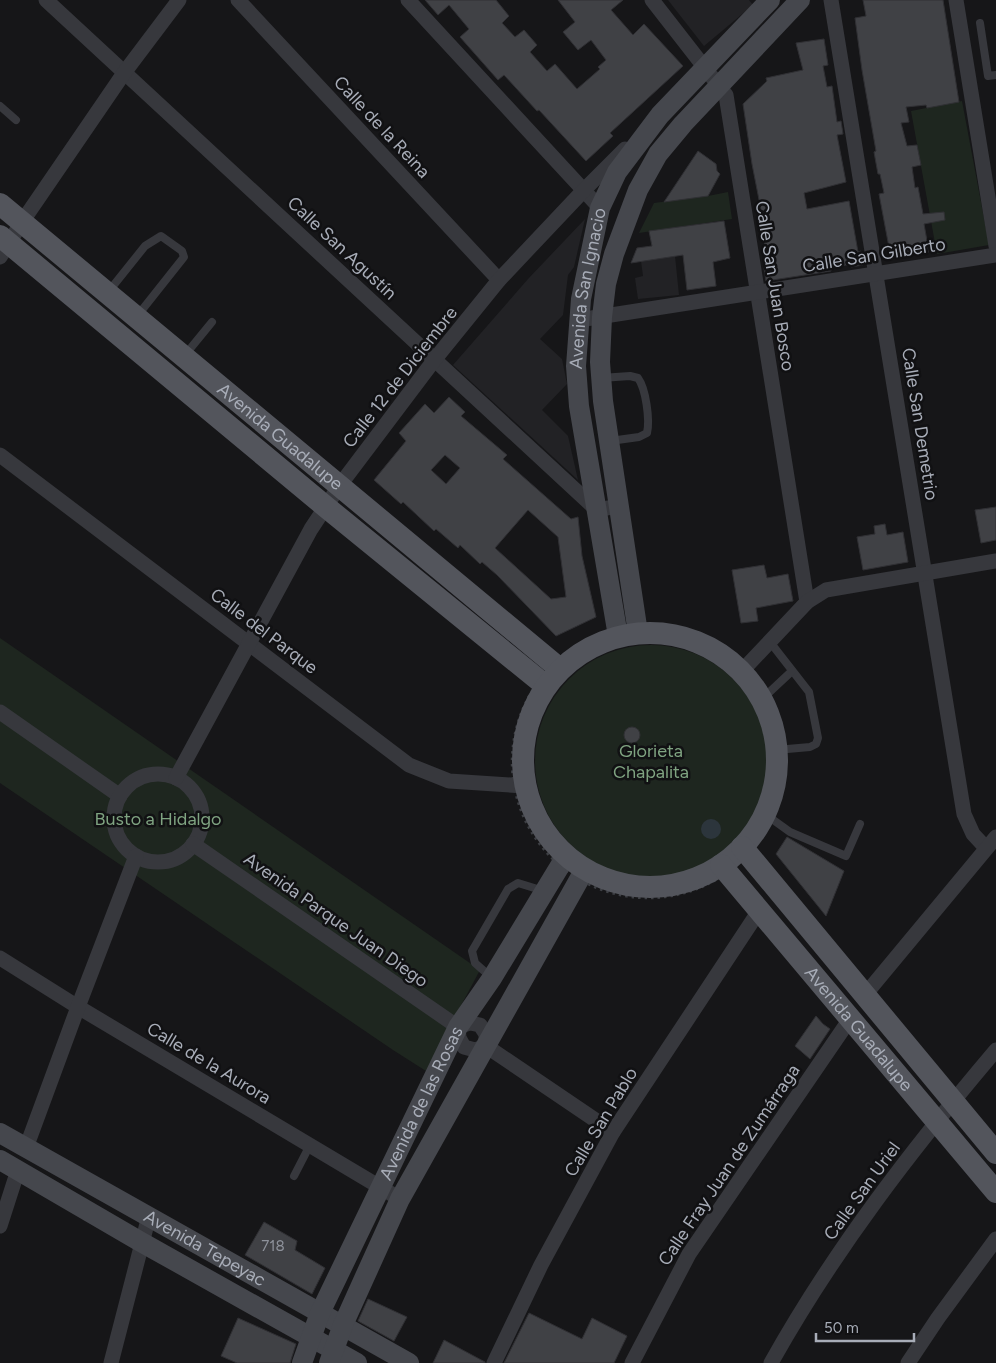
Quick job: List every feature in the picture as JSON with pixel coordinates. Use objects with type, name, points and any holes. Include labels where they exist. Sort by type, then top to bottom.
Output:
[{"type":"main road","name":"Avenida Guadalupe","points":[[0,204],[340,485],[550,675]]},
{"type":"main road","name":"Avenida Guadalupe","points":[[3,246],[326,507],[550,675]]},
{"type":"main road","points":[[666,634],[694,641],[719,654],[741,672],[761,700],[768,716],[776,750],[776,772],[772,793],[765,814],[755,831],[742,847],[722,865],[678,884],[654,887],[630,885],[607,879],[585,869],[566,856],[552,841],[540,824],[526,786],[523,760],[525,734],[533,709],[550,675],[577,655],[597,644],[628,635],[666,634]]},
{"type":"main road","name":"Avenida Guadalupe","points":[[742,847],[996,1153]]},
{"type":"main road","name":"Avenida Guadalupe","points":[[722,865],[996,1192]]},
{"type":"street","name":"Calle San Agustín","points":[[46,0],[597,510]]},
{"type":"street","points":[[3,246],[22,222],[124,73],[179,0]]},
{"type":"street","name":"Calle de la Reina","points":[[238,0],[499,280]]},
{"type":"street","points":[[408,0],[600,208]]},
{"type":"street","name":"Calle San Juan Bosco","points":[[652,0],[726,95],[807,602]]},
{"type":"street","name":"Avenida San Ignacio","points":[[628,635],[597,510],[579,406],[576,366],[579,320],[587,266],[600,208],[617,172],[660,115],[770,0]]},
{"type":"street","name":"Avenida San Ignacio","points":[[628,635],[618,506],[608,441],[600,362],[602,316],[606,284],[614,254],[638,190],[658,154],[683,124],[800,0]]},
{"type":"street","name":"Calle San Demetrio","points":[[830,0],[964,814],[973,834],[991,843]]},
{"type":"street","points":[[956,0],[996,246]]},
{"type":"street","name":"Calle 12 de Diciembre","points":[[176,778],[312,529],[340,485],[435,359],[499,280],[584,190],[660,115]]},
{"type":"street","name":"Calle San Gilberto","points":[[579,320],[996,255]]},
{"type":"street","name":"Calle del Parque","points":[[0,456],[409,765],[449,781],[526,786]]},
{"type":"street","points":[[597,510],[618,506]]},
{"type":"street","points":[[741,672],[807,602],[826,590],[837,586],[996,561]]},
{"type":"street","points":[[0,712],[120,796]]},
{"type":"street","points":[[158,774],[176,778],[192,790],[200,807],[201,826],[193,844],[180,856],[172,860],[154,862],[136,856],[122,843],[117,834],[114,815],[120,796],[132,782],[140,778],[158,774]]},
{"type":"street","points":[[864,996],[991,843]]},
{"type":"street","name":"Avenida Parque Juan Diego","points":[[193,844],[458,1027]]},
{"type":"street","points":[[0,1226],[18,1170],[25,1168],[30,1162],[30,1154],[26,1148],[136,856]]},
{"type":"street","name":"Avenida de las Rosas","points":[[302,1363],[320,1312],[458,1027],[492,978],[566,856]]},
{"type":"street","name":"Avenida de las Rosas","points":[[331,1356],[400,1199],[585,869]]},
{"type":"street","name":"Calle San Pablo","points":[[494,1363],[541,1265],[613,1132],[759,911]]},
{"type":"street","name":"Calle de la Aurora","points":[[0,958],[78,1007],[400,1199]]},
{"type":"street","name":"Calle Fray Juan de Zumárraga","points":[[632,1363],[688,1254],[850,1019]]},
{"type":"street","points":[[470,1023],[480,1025],[486,1034],[486,1046],[474,1050],[464,1047],[459,1038],[458,1027],[470,1023]]},
{"type":"street","points":[[486,1046],[613,1132]]},
{"type":"street","name":"Calle San Uriel","points":[[771,1363],[792,1327],[864,1216],[952,1101],[996,1050]]},
{"type":"street","name":"Avenida Tepeyac","points":[[0,1133],[409,1363]]},
{"type":"street","name":"Avenida Tepeyac","points":[[0,1160],[141,1242],[311,1337],[331,1356],[357,1363]]},
{"type":"street","points":[[111,1363],[149,1216]]},
{"type":"street","points":[[908,1363],[938,1318],[996,1239]]},
{"type":"lane","points":[[969,80],[992,75],[980,23]]},
{"type":"lane","points":[[0,106],[16,120]]},
{"type":"lane","points":[[108,292],[145,246],[161,236],[182,250],[184,257],[137,317]]},
{"type":"lane","points":[[184,356],[212,322]]},
{"type":"lane","points":[[601,378],[630,376],[638,378],[643,385],[649,426],[647,434],[639,437],[608,441]]},
{"type":"lane","points":[[770,642],[808,692],[818,738],[816,744],[810,747],[776,750]]},
{"type":"lane","points":[[761,700],[792,671]]},
{"type":"lane","points":[[765,814],[790,832],[846,856],[860,824]]},
{"type":"lane","points":[[492,978],[475,964],[472,951],[508,889],[518,883],[546,891]]},
{"type":"lane","points":[[294,1176],[310,1145]]},
{"type":"path","points":[[646,626],[665,627],[701,638],[733,656],[753,676],[770,699],[787,757],[785,777],[777,810],[769,827],[756,845],[722,876],[685,891],[655,897],[627,896],[570,874],[555,863],[522,819],[513,795],[512,749],[515,722],[550,675],[580,645],[610,631],[646,626]]},
{"type":"shaded area","points":[[668,0],[749,0],[753,5],[704,46]]},
{"type":"shaded area","points":[[585,219],[574,267],[568,275],[563,315],[540,339],[562,359],[567,384],[542,410],[568,436],[578,480],[453,365],[528,279]]},
{"type":"shaded area","points":[[675,256],[679,295],[638,299],[635,278],[643,276],[641,261]]},
{"type":"shaded area","points":[[711,819],[718,822],[721,829],[718,836],[711,839],[704,836],[701,829],[704,822]]},
{"type":"green space","points":[[962,101],[989,245],[937,254],[911,111]]},
{"type":"green space","points":[[728,192],[732,219],[639,233],[654,203]]},
{"type":"green space","name":"Busto a Hidalgo","points":[[0,638],[480,970],[426,1071],[0,783]]},
{"type":"green space","name":"Glorieta Chapalita","points":[[640,645],[662,645],[685,650],[716,664],[741,687],[748,696],[762,727],[767,750],[765,784],[753,816],[741,835],[725,851],[716,858],[685,872],[662,877],[640,877],[617,872],[586,858],[561,835],[554,826],[540,795],[535,772],[535,750],[540,727],[554,696],[577,671],[586,664],[617,650]]},
{"type":"building","points":[[425,0],[496,0],[509,16],[502,23],[515,37],[524,30],[537,45],[530,52],[547,71],[555,64],[577,89],[600,69],[598,67],[606,60],[591,40],[578,50],[563,32],[575,22],[558,0],[623,0],[611,10],[633,35],[644,24],[683,66],[610,133],[613,136],[586,161],[504,75],[498,80],[460,37],[469,29],[449,5],[438,15]]},
{"type":"building","points":[[863,0],[943,0],[959,102],[927,108],[926,105],[906,107],[909,122],[901,123],[907,146],[917,145],[921,165],[912,167],[915,188],[918,187],[923,214],[944,212],[945,220],[924,224],[929,252],[891,258],[879,194],[884,193],[874,152],[876,151],[855,18],[866,16]]},
{"type":"building","points":[[824,39],[828,65],[823,66],[827,87],[832,86],[837,122],[841,121],[843,134],[837,135],[846,182],[804,193],[807,209],[849,201],[858,252],[861,251],[863,265],[851,267],[851,264],[831,268],[831,271],[766,281],[764,268],[768,268],[761,220],[763,220],[743,104],[767,81],[766,78],[803,70],[796,43]]},
{"type":"building","points":[[698,151],[716,164],[717,171],[720,174],[708,196],[664,202]]},
{"type":"building","points":[[724,221],[730,258],[713,262],[716,286],[687,290],[683,255],[631,263],[637,248],[652,246],[649,231]]},
{"type":"building","points":[[449,397],[465,412],[461,416],[507,455],[503,459],[571,519],[578,517],[582,556],[596,617],[556,636],[482,562],[480,564],[460,545],[458,548],[436,529],[434,531],[403,502],[401,504],[374,480],[406,441],[399,433],[425,404],[434,413]],"holes":[[[445,455],[460,468],[446,484],[431,470]],[[528,510],[558,537],[566,597],[551,599],[495,548]]]},
{"type":"building","points":[[996,507],[996,540],[981,543],[975,510]]},
{"type":"building","points":[[885,524],[887,535],[903,532],[908,562],[863,570],[857,537],[875,534],[874,526]]},
{"type":"building","points":[[764,565],[767,578],[788,574],[793,601],[756,608],[758,621],[741,623],[732,570]]},
{"type":"building","points":[[632,727],[638,729],[640,735],[638,741],[632,743],[626,741],[624,735],[626,729]]},
{"type":"building","points":[[787,837],[844,871],[826,916],[776,854]]},
{"type":"building","points":[[816,1016],[830,1029],[810,1059],[795,1046]]},
{"type":"building","points":[[264,1222],[297,1241],[295,1250],[325,1268],[312,1294],[245,1255]]},
{"type":"building","points":[[368,1299],[407,1317],[394,1341],[358,1321]]},
{"type":"building","points":[[529,1313],[582,1339],[592,1318],[627,1336],[614,1363],[504,1363]]},
{"type":"building","points":[[238,1318],[296,1344],[290,1363],[237,1363],[221,1356]]},
{"type":"building","points":[[444,1340],[485,1362],[485,1363],[433,1363]]}]
